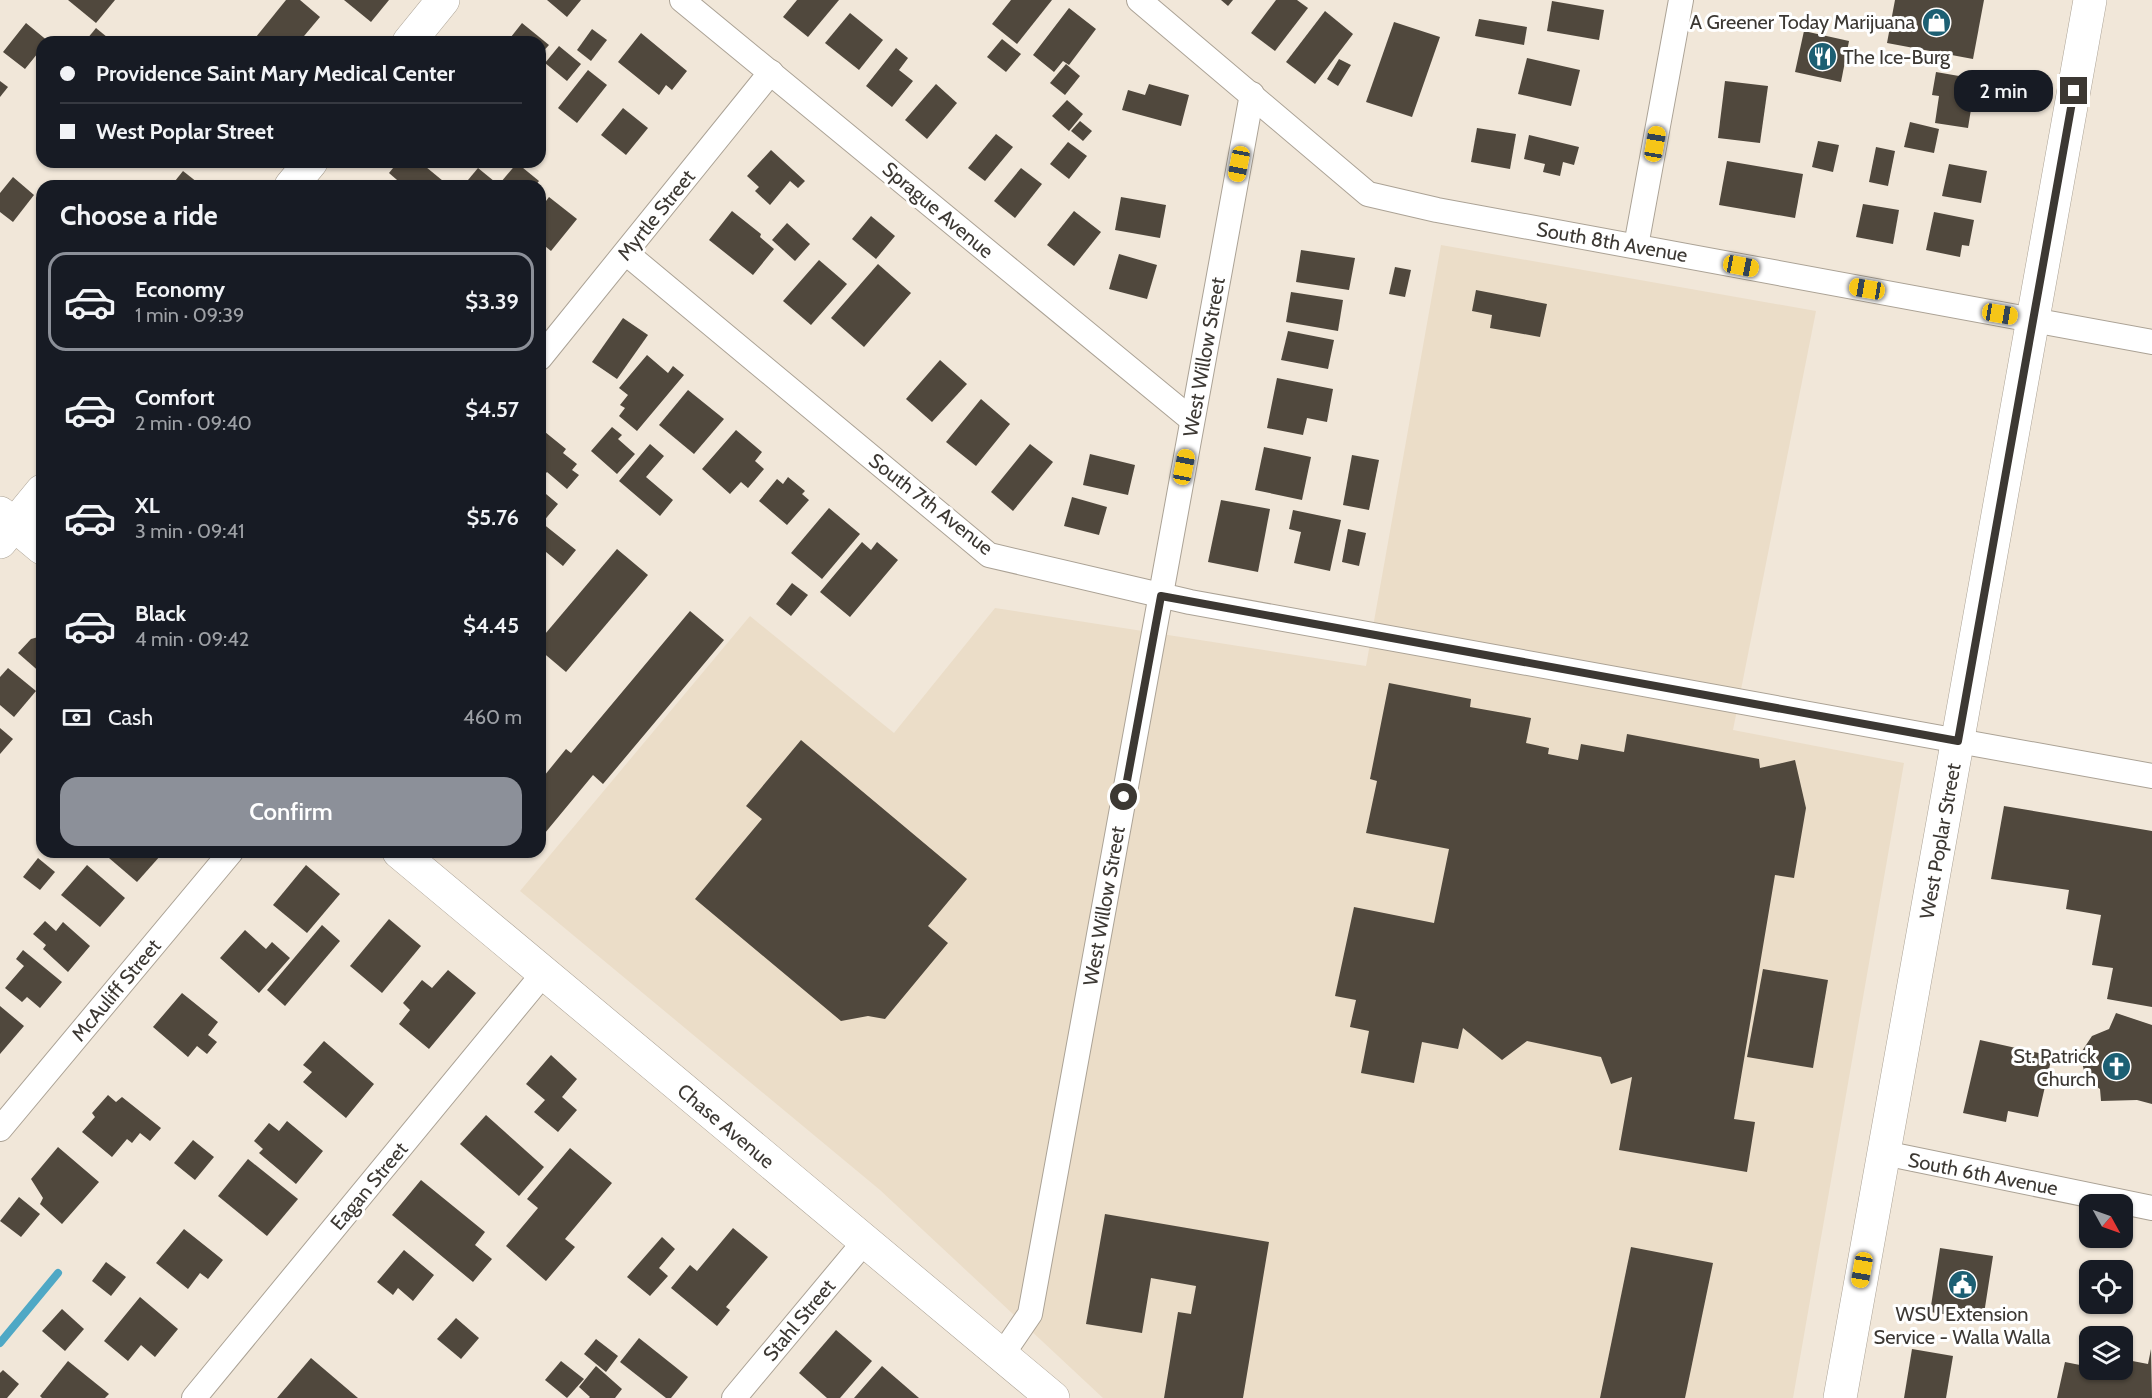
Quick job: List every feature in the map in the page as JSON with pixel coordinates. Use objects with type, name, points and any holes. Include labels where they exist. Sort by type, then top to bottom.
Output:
[{"type":"main road","points":[[414,36],[444,0]]},
{"type":"main road","name":"West Poplar Street","points":[[1840,1398],[2090,0]]},
{"type":"main road","points":[[296,180],[306,168]]},
{"type":"main road","points":[[36,497],[5,526],[36,544]]},
{"type":"main road","name":"Chase Avenue","points":[[406,858],[1053,1398]]},
{"type":"street","name":"Sprague Avenue","points":[[682,0],[1192,420]]},
{"type":"street","name":"South 8th Avenue","points":[[1139,0],[1368,194],[1437,210],[2152,342]]},
{"type":"street","points":[[1636,246],[1681,0]]},
{"type":"street","name":"Myrtle Street","points":[[546,351],[771,72]]},
{"type":"street","name":"West Willow Street","points":[[1002,1355],[1030,1314],[1252,94]]},
{"type":"street","name":"South 7th Avenue","points":[[626,254],[989,555],[1161,596],[2152,776]]},
{"type":"street","name":"McAuliff Street","points":[[0,1129],[226,858]]},
{"type":"street","name":"Eagan Street","points":[[194,1398],[543,974]]},
{"type":"street","name":"South 6th Avenue","points":[[1884,1153],[2152,1208]]},
{"type":"street","name":"Stahl Street","points":[[734,1398],[865,1241]]},
{"type":"shaded area","points":[[1441,245],[1816,311],[1733,730],[1904,763],[1793,1398],[1103,1398],[880,1190],[520,891],[750,616],[894,733],[995,608],[1366,666]]},
{"type":"building","points":[[68,0],[115,0],[96,23]]},
{"type":"building","points":[[286,0],[300,0],[320,17],[304,36],[257,36]]},
{"type":"building","points":[[344,0],[389,0],[371,22]]},
{"type":"building","points":[[547,0],[581,0],[567,17]]},
{"type":"building","points":[[797,0],[839,0],[808,37],[783,17]]},
{"type":"building","points":[[1011,0],[1052,0],[1017,44],[992,24]]},
{"type":"building","points":[[1221,0],[1233,0],[1228,6]]},
{"type":"building","points":[[1276,0],[1297,0],[1308,8],[1275,51],[1251,33]]},
{"type":"building","name":"A Greener Today Marijuana","points":[[1895,0],[1984,0],[1973,59],[1887,43]]},
{"type":"building","points":[[1552,1],[1604,10],[1599,40],[1547,31]]},
{"type":"building","points":[[1069,8],[1096,29],[1069,65],[1063,61],[1054,72],[1033,55]]},
{"type":"building","points":[[1325,11],[1353,34],[1315,84],[1286,62]]},
{"type":"building","points":[[850,13],[883,40],[859,70],[825,43]]},
{"type":"building","points":[[1479,19],[1527,27],[1524,45],[1475,36]]},
{"type":"building","points":[[1394,22],[1440,37],[1412,117],[1366,102]]},
{"type":"building","points":[[26,23],[42,36],[36,36],[36,55],[25,69],[3,52]]},
{"type":"building","points":[[522,23],[538,36],[512,36]]},
{"type":"building","points":[[96,28],[106,36],[89,36]]},
{"type":"building","points":[[592,29],[607,40],[591,61],[577,50]]},
{"type":"building","name":"The Ice-Burg","points":[[1804,31],[1849,41],[1841,82],[1795,72]]},
{"type":"building","points":[[641,33],[687,71],[672,90],[666,85],[659,95],[618,62]]},
{"type":"building","points":[[1002,39],[1021,54],[1006,72],[987,57]]},
{"type":"building","points":[[559,46],[581,64],[567,81],[546,62]]},
{"type":"building","points":[[896,48],[908,58],[899,70],[913,81],[892,107],[866,86]]},
{"type":"building","points":[[1527,58],[1580,70],[1571,106],[1518,94]]},
{"type":"building","points":[[1339,59],[1351,65],[1338,86],[1327,79]]},
{"type":"building","points":[[1066,64],[1080,76],[1065,95],[1050,83]]},
{"type":"building","points":[[588,70],[607,85],[577,123],[558,108]]},
{"type":"building","points":[[1936,72],[1982,80],[1978,104],[1972,103],[1968,128],[1935,123],[1939,96],[1932,95]]},
{"type":"building","points":[[0,81],[8,87],[0,97]]},
{"type":"building","points":[[1725,81],[1768,86],[1760,143],[1718,138]]},
{"type":"building","points":[[936,84],[957,103],[927,139],[905,120]]},
{"type":"building","points":[[1149,84],[1189,95],[1181,126],[1122,110],[1128,90],[1145,95]]},
{"type":"building","points":[[1067,100],[1083,114],[1069,131],[1052,116]]},
{"type":"building","points":[[623,108],[648,128],[626,155],[601,135]]},
{"type":"building","points":[[1080,121],[1092,131],[1083,141],[1071,131]]},
{"type":"building","points":[[1910,122],[1939,129],[1934,153],[1904,147]]},
{"type":"building","points":[[1477,128],[1516,134],[1510,169],[1471,162]]},
{"type":"building","points":[[996,134],[1013,147],[985,181],[968,168]]},
{"type":"building","points":[[1529,135],[1579,147],[1574,165],[1563,162],[1560,176],[1543,172],[1545,164],[1524,159]]},
{"type":"building","points":[[1818,141],[1839,145],[1833,172],[1812,167]]},
{"type":"building","points":[[1068,142],[1087,156],[1069,179],[1050,164]]},
{"type":"building","points":[[1876,147],[1895,151],[1888,186],[1869,182]]},
{"type":"building","points":[[771,150],[805,181],[798,188],[790,181],[770,205],[755,191],[759,187],[747,176]]},
{"type":"building","points":[[1727,161],[1803,174],[1795,218],[1719,205]]},
{"type":"building","points":[[1949,164],[1987,171],[1981,203],[1942,196]]},
{"type":"building","points":[[393,168],[427,168],[442,180],[397,180],[389,173]]},
{"type":"building","points":[[478,168],[493,180],[468,180]]},
{"type":"building","points":[[513,168],[523,168],[538,180],[503,180]]},
{"type":"building","points":[[1021,168],[1042,184],[1015,218],[994,201]]},
{"type":"building","points":[[183,171],[194,180],[176,180]]},
{"type":"building","points":[[13,177],[34,195],[13,222],[0,212],[0,193]]},
{"type":"building","points":[[549,197],[577,219],[551,251],[546,247],[546,201]]},
{"type":"building","points":[[1121,197],[1166,205],[1160,238],[1115,230]]},
{"type":"building","points":[[1863,204],[1899,210],[1893,244],[1856,237]]},
{"type":"building","points":[[732,211],[761,234],[760,237],[774,249],[753,275],[709,240]]},
{"type":"building","points":[[1074,211],[1101,232],[1074,266],[1047,245]]},
{"type":"building","points":[[1934,212],[1974,220],[1969,246],[1962,245],[1960,257],[1926,250]]},
{"type":"building","points":[[871,216],[895,236],[876,259],[852,239]]},
{"type":"building","points":[[787,223],[810,244],[795,261],[772,240]]},
{"type":"building","points":[[1301,250],[1355,258],[1349,290],[1296,282]]},
{"type":"building","points":[[1119,254],[1157,265],[1147,299],[1109,289]]},
{"type":"building","points":[[819,260],[847,284],[811,325],[783,301]]},
{"type":"building","points":[[878,264],[911,293],[864,347],[831,318]]},
{"type":"building","points":[[1395,267],[1411,270],[1405,297],[1389,294]]},
{"type":"building","points":[[1476,290],[1547,304],[1540,337],[1490,328],[1492,315],[1472,311]]},
{"type":"building","points":[[1291,292],[1343,300],[1338,331],[1286,322]]},
{"type":"building","points":[[623,318],[648,335],[617,379],[592,362]]},
{"type":"building","points":[[1288,331],[1334,340],[1328,369],[1281,360]]},
{"type":"building","points":[[647,355],[668,373],[673,366],[684,375],[637,431],[619,416],[625,408],[620,405],[628,395],[619,388]]},
{"type":"building","points":[[940,360],[967,384],[932,422],[906,399]]},
{"type":"building","points":[[1277,378],[1333,389],[1327,422],[1307,418],[1303,435],[1267,428]]},
{"type":"building","points":[[688,390],[724,419],[694,454],[659,425]]},
{"type":"building","points":[[981,399],[1010,424],[976,466],[946,442]]},
{"type":"building","points":[[612,427],[622,435],[618,439],[635,454],[617,474],[591,451]]},
{"type":"building","points":[[736,430],[762,452],[755,461],[764,469],[748,488],[741,482],[730,494],[702,469]]},
{"type":"building","points":[[546,433],[566,449],[563,453],[577,464],[572,470],[579,475],[567,489],[547,472]]},
{"type":"building","points":[[650,444],[664,456],[646,477],[673,500],[660,516],[619,481]]},
{"type":"building","points":[[1030,444],[1053,462],[1013,511],[991,492]]},
{"type":"building","points":[[1264,447],[1311,457],[1302,500],[1255,490]]},
{"type":"building","points":[[1090,454],[1135,465],[1128,495],[1083,485]]},
{"type":"building","points":[[1352,455],[1379,460],[1369,510],[1343,505]]},
{"type":"building","points":[[788,477],[805,491],[802,494],[809,500],[787,525],[759,501],[777,479],[783,484]]},
{"type":"building","points":[[546,494],[558,504],[546,518]]},
{"type":"building","points":[[1072,497],[1107,507],[1099,535],[1064,526]]},
{"type":"building","points":[[1221,500],[1270,509],[1258,572],[1208,562]]},
{"type":"building","points":[[829,508],[860,534],[822,579],[791,553]]},
{"type":"building","points":[[1293,510],[1341,520],[1330,571],[1294,563],[1301,532],[1289,529]]},
{"type":"building","points":[[546,526],[576,550],[563,566],[546,552]]},
{"type":"building","points":[[1348,529],[1366,533],[1359,566],[1342,562]]},
{"type":"building","points":[[862,542],[871,550],[877,542],[898,560],[850,617],[820,592]]},
{"type":"building","points":[[617,549],[648,575],[566,672],[546,655],[546,633]]},
{"type":"building","points":[[792,583],[808,595],[791,616],[776,604]]},
{"type":"building","points":[[690,611],[724,640],[603,784],[593,775],[546,832],[546,774],[566,749],[571,753]]},
{"type":"building","points":[[36,638],[36,669],[18,653],[31,639]]},
{"type":"building","points":[[8,668],[36,691],[14,717],[0,705],[0,677]]},
{"type":"building","points":[[1389,683],[1471,699],[1470,707],[1531,718],[1526,743],[1549,748],[1548,754],[1578,760],[1581,744],[1624,752],[1627,734],[1759,759],[1760,768],[1795,760],[1806,808],[1794,878],[1775,875],[1734,1119],[1755,1122],[1747,1172],[1619,1150],[1632,1077],[1611,1084],[1601,1057],[1527,1041],[1502,1060],[1463,1028],[1458,1049],[1422,1042],[1414,1083],[1361,1073],[1369,1031],[1350,1027],[1356,1000],[1335,996],[1354,907],[1434,923],[1449,849],[1366,833],[1377,781],[1370,779]]},
{"type":"building","points":[[0,728],[13,739],[0,754]]},
{"type":"building","points":[[801,740],[967,879],[928,926],[948,943],[885,1019],[868,1016],[841,1021],[695,899],[762,819],[746,806]]},
{"type":"building","points":[[2004,806],[2152,831],[2152,1007],[2107,999],[2113,968],[2092,965],[2101,915],[2066,909],[2069,890],[1991,879]]},
{"type":"building","points":[[38,858],[55,872],[40,890],[23,877]]},
{"type":"building","points":[[109,858],[158,858],[137,882]]},
{"type":"building","points":[[87,865],[125,898],[100,927],[61,895]]},
{"type":"building","points":[[306,865],[340,894],[307,933],[273,905]]},
{"type":"building","points":[[389,919],[421,946],[382,993],[350,966]]},
{"type":"building","points":[[45,921],[56,931],[63,922],[90,946],[68,972],[43,949],[46,945],[33,934]]},
{"type":"building","points":[[322,925],[340,941],[285,1006],[267,990]]},
{"type":"building","points":[[245,930],[266,949],[272,942],[290,958],[259,993],[220,958]]},
{"type":"building","points":[[23,950],[62,982],[40,1008],[27,997],[22,1002],[5,988],[24,966],[16,959]]},
{"type":"building","points":[[1763,969],[1828,980],[1813,1068],[1747,1057]]},
{"type":"building","points":[[448,970],[476,993],[429,1049],[399,1024],[410,1010],[403,1003],[422,980],[432,988]]},
{"type":"building","points":[[182,993],[218,1022],[208,1035],[217,1042],[207,1054],[197,1046],[188,1057],[153,1027]]},
{"type":"building","points":[[0,1006],[24,1026],[0,1054]]},
{"type":"building","name":"St. Patrick Church","points":[[2116,1013],[2152,1025],[2152,1104],[2137,1100],[2101,1101],[2100,1089],[2086,1079],[2080,1054],[2092,1036],[2109,1029]]},
{"type":"building","points":[[1980,1040],[2052,1056],[2038,1117],[2008,1111],[2006,1122],[1963,1113]]},
{"type":"building","points":[[324,1041],[374,1084],[346,1118],[303,1082],[312,1072],[303,1065]]},
{"type":"building","points":[[551,1055],[577,1079],[562,1097],[577,1110],[558,1132],[534,1112],[545,1100],[526,1084]]},
{"type":"building","points":[[108,1095],[116,1102],[122,1097],[161,1128],[150,1141],[140,1133],[132,1143],[127,1139],[112,1157],[82,1132],[95,1117],[92,1113]]},
{"type":"building","points":[[486,1115],[544,1167],[519,1196],[460,1144]]},
{"type":"building","points":[[287,1121],[323,1151],[296,1184],[259,1153],[263,1149],[254,1141],[269,1123],[279,1131]]},
{"type":"building","points":[[193,1140],[214,1157],[195,1180],[174,1163]]},
{"type":"building","points":[[58,1147],[99,1182],[62,1224],[40,1204],[43,1198],[31,1179]]},
{"type":"building","points":[[570,1148],[612,1183],[565,1239],[575,1247],[546,1281],[506,1246],[538,1208],[527,1199]]},
{"type":"building","points":[[248,1159],[298,1199],[267,1236],[218,1196]]},
{"type":"building","points":[[421,1180],[485,1232],[475,1245],[492,1259],[473,1282],[392,1215]]},
{"type":"building","points":[[19,1197],[40,1214],[21,1237],[0,1221]]},
{"type":"building","points":[[1105,1214],[1269,1242],[1243,1398],[1164,1398],[1178,1312],[1191,1314],[1196,1286],[1151,1278],[1142,1333],[1086,1324]]},
{"type":"building","points":[[733,1228],[768,1257],[726,1307],[730,1310],[717,1326],[671,1288],[690,1265],[697,1271]]},
{"type":"building","points":[[184,1229],[223,1260],[208,1279],[200,1273],[188,1289],[156,1263]]},
{"type":"building","points":[[662,1237],[675,1249],[659,1268],[668,1276],[650,1296],[627,1277]]},
{"type":"building","points":[[1631,1247],[1713,1263],[1685,1398],[1600,1398]]},
{"type":"building","name":"WSU Extension Service - Walla Walla","points":[[1940,1248],[1993,1256],[1983,1320],[1930,1312]]},
{"type":"building","points":[[404,1250],[434,1275],[413,1301],[398,1288],[393,1295],[377,1282]]},
{"type":"building","points":[[106,1262],[126,1277],[111,1296],[92,1281]]},
{"type":"building","points":[[140,1297],[178,1329],[155,1357],[141,1345],[128,1361],[104,1341]]},
{"type":"building","points":[[62,1309],[84,1329],[65,1351],[42,1331]]},
{"type":"building","points":[[456,1318],[479,1338],[461,1359],[437,1339]]},
{"type":"building","points":[[836,1330],[872,1361],[840,1398],[827,1398],[799,1373]]},
{"type":"building","points":[[639,1338],[688,1377],[671,1398],[666,1398],[620,1362]]},
{"type":"building","points":[[596,1339],[618,1356],[606,1372],[584,1354]]},
{"type":"building","points":[[1912,1349],[1953,1356],[1946,1398],[1904,1398]]},
{"type":"building","points":[[2151,1349],[2152,1398],[2057,1398],[2065,1362],[2079,1365],[2079,1380],[2133,1380],[2133,1361],[2148,1364]]},
{"type":"building","points":[[311,1358],[358,1398],[277,1398]]},
{"type":"building","points":[[68,1361],[109,1394],[105,1398],[42,1398],[40,1396]]},
{"type":"building","points":[[561,1361],[584,1379],[567,1398],[545,1380]]},
{"type":"building","points":[[596,1366],[622,1389],[615,1398],[589,1398],[579,1387]]},
{"type":"building","points":[[882,1366],[919,1398],[854,1398]]},
{"type":"building","points":[[3,1370],[19,1384],[7,1398],[0,1398],[0,1373]]},
{"type":"waterway","points":[[0,1343],[58,1273]]},
{"type":"place","name":"A Greener Today Marijuana","points":[[1936,22]]},
{"type":"place","name":"The Ice-Burg","points":[[1822,57]]},
{"type":"place","name":"St. Patrick Church","points":[[2117,1067]]},
{"type":"place","name":"WSU Extension Service - Walla Walla","points":[[1962,1284]]},
{"type":"route","points":[[1124,797],[1161,596],[1958,741],[2074,91]]}]
